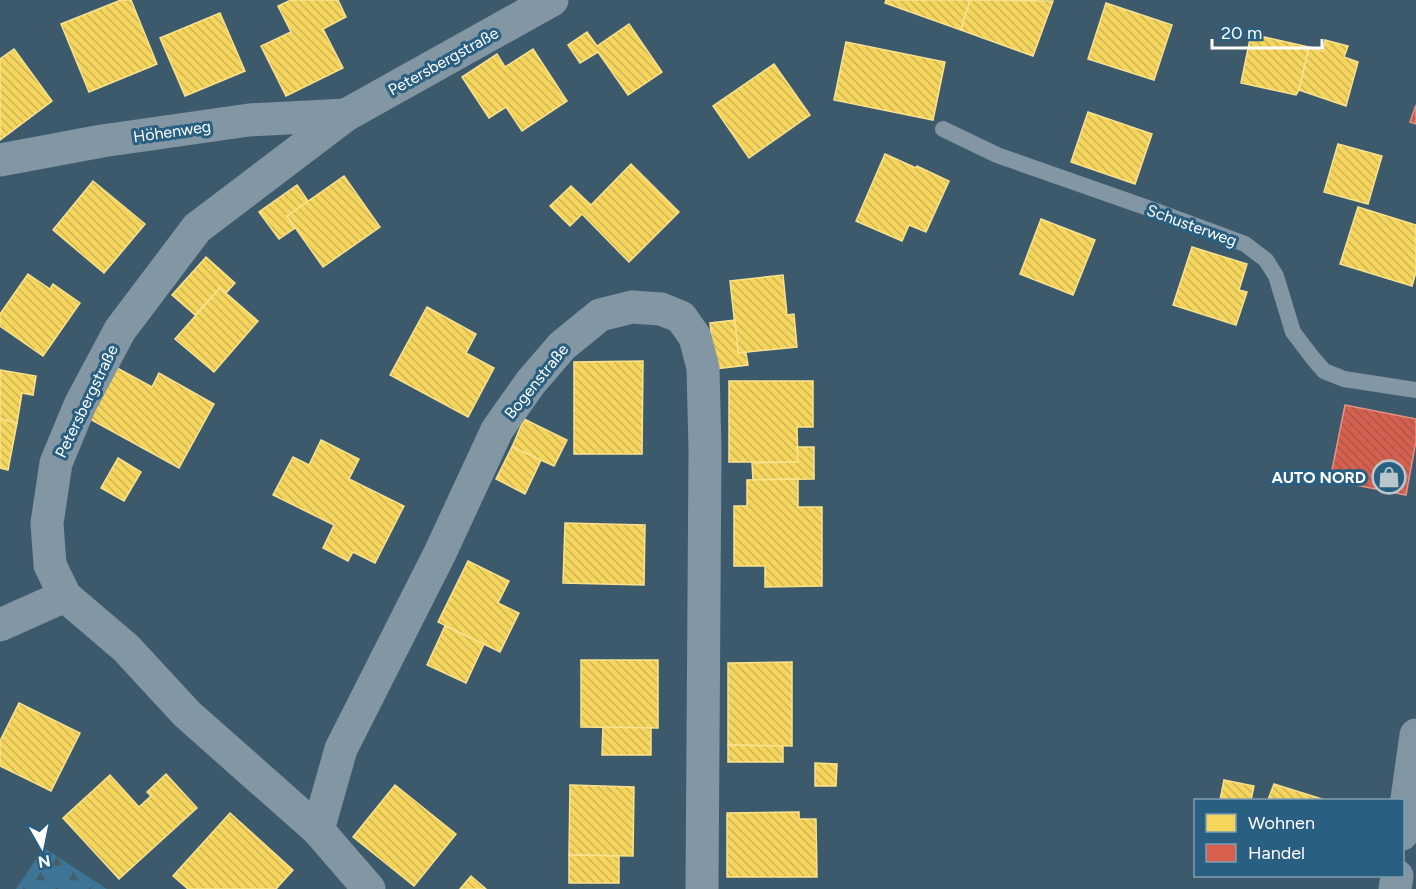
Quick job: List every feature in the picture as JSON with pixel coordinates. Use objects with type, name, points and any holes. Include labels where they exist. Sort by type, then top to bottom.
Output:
[{"type":"main road","points":[[1404,820],[1416,735]]},
{"type":"street","name":"Petersbergstraße","points":[[369,889],[318,830],[187,714],[126,648],[66,596],[50,565],[47,523],[56,463],[80,405],[120,330],[196,228],[346,115],[552,0]]},
{"type":"street","name":"Höhenweg","points":[[0,160],[102,141],[249,120],[346,115]]},
{"type":"street","name":"Bogenstraße","points":[[318,830],[341,749],[440,554],[497,430],[531,382],[562,346],[600,315],[632,307],[661,309],[681,317],[695,337],[703,368],[705,450],[702,889]]},
{"type":"street","points":[[0,625],[66,596]]},
{"type":"lane","name":"Schusterweg","points":[[942,129],[997,155],[1245,244],[1266,260],[1276,276],[1293,332],[1324,371],[1344,379],[1416,390]]},
{"type":"green space","points":[[44,848],[107,889],[16,889]]},
{"type":"building: Wohnen","points":[[121,0],[131,0],[157,64],[89,92],[61,24]]},
{"type":"building: Wohnen","points":[[291,0],[338,0],[346,17],[323,29],[343,68],[286,96],[261,46],[291,32],[278,6]]},
{"type":"building: Wohnen","points":[[886,0],[970,0],[961,30],[885,3]]},
{"type":"building: Wohnen","points":[[970,0],[1053,1],[1033,56],[961,30]]},
{"type":"building: Wohnen","points":[[1106,3],[1172,25],[1154,80],[1088,59]]},
{"type":"building: Wohnen","points":[[220,13],[245,71],[185,96],[160,38]]},
{"type":"building: Wohnen","points":[[629,24],[662,72],[628,95],[598,52],[580,63],[568,45],[587,32],[597,46]]},
{"type":"building: Wohnen","points":[[1251,34],[1309,47],[1296,95],[1241,83]]},
{"type":"building: Wohnen","points":[[1325,40],[1348,46],[1344,57],[1358,62],[1346,106],[1299,90],[1309,47],[1323,51]]},
{"type":"building: Wohnen","points":[[846,42],[945,62],[933,120],[834,100]]},
{"type":"building: Wohnen","points":[[14,49],[52,101],[0,140],[0,59]]},
{"type":"building: Wohnen","points":[[533,49],[567,101],[522,131],[506,107],[489,118],[462,77],[497,54],[505,67]]},
{"type":"building: Wohnen","points":[[774,64],[810,115],[749,158],[713,106]]},
{"type":"building: Wohnen","points":[[1088,112],[1152,134],[1135,184],[1071,162]]},
{"type":"building: Wohnen","points":[[1338,144],[1382,156],[1368,204],[1324,192]]},
{"type":"building: Wohnen","points":[[885,154],[949,181],[926,232],[909,225],[902,241],[856,221]]},
{"type":"building: Wohnen","points":[[631,164],[679,212],[629,262],[582,214],[570,226],[550,206],[571,186],[591,205]]},
{"type":"building: Wohnen","points":[[344,176],[380,227],[323,267],[287,216]]},
{"type":"building: Wohnen","points":[[93,181],[145,224],[104,273],[53,230]]},
{"type":"building: Wohnen","points":[[297,185],[308,201],[287,216],[295,228],[279,239],[259,212]]},
{"type":"building: Wohnen","points":[[1358,207],[1416,225],[1416,272],[1412,286],[1340,264]]},
{"type":"building: Wohnen","points":[[1041,219],[1095,240],[1073,295],[1020,274]]},
{"type":"building: Wohnen","points":[[1192,247],[1247,264],[1239,290],[1247,292],[1236,325],[1173,305]]},
{"type":"building: Wohnen","points":[[206,257],[235,283],[226,293],[220,288],[195,315],[172,295]]},
{"type":"building: Wohnen","points":[[28,274],[50,289],[53,284],[80,303],[43,356],[0,326],[0,314]]},
{"type":"building: Wohnen","points":[[783,275],[787,315],[794,314],[797,347],[738,353],[730,281]]},
{"type":"building: Wohnen","points":[[220,288],[258,321],[214,372],[175,339]]},
{"type":"building: Wohnen","points":[[427,307],[476,334],[466,353],[494,368],[468,417],[390,375]]},
{"type":"building: Wohnen","points":[[735,320],[738,353],[746,353],[748,365],[715,369],[710,323]]},
{"type":"building: Wohnen","points":[[643,361],[642,454],[574,454],[574,362]]},
{"type":"building: Wohnen","points":[[117,368],[152,387],[159,373],[214,404],[179,468],[88,418]]},
{"type":"building: Wohnen","points":[[0,370],[36,376],[33,395],[22,393],[17,423],[0,419]]},
{"type":"building: Wohnen","points":[[729,381],[813,381],[813,427],[797,427],[798,462],[729,462]]},
{"type":"building: Wohnen","points":[[0,419],[17,423],[8,470],[0,468]]},
{"type":"building: Wohnen","points":[[524,419],[567,440],[554,466],[512,447]]},
{"type":"building: Wohnen","points":[[321,440],[359,459],[349,479],[404,506],[375,563],[353,552],[348,561],[323,548],[334,525],[273,495],[293,457],[309,465]]},
{"type":"building: Wohnen","points":[[512,447],[541,460],[525,494],[496,479]]},
{"type":"building: Wohnen","points":[[797,447],[814,447],[814,479],[753,480],[752,463],[798,462]]},
{"type":"building: Wohnen","points":[[118,458],[141,472],[124,501],[101,488]]},
{"type":"building: Wohnen","points":[[798,479],[798,507],[822,507],[822,586],[765,587],[765,566],[734,566],[734,506],[747,506],[747,480]]},
{"type":"building: Wohnen","points":[[565,523],[645,525],[644,585],[563,583]]},
{"type":"building: Wohnen","points":[[468,561],[509,581],[498,603],[519,613],[500,652],[438,622]]},
{"type":"building: Wohnen","points":[[445,626],[484,644],[466,683],[427,665]]},
{"type":"building: Wohnen","points":[[581,660],[658,660],[658,728],[581,727]]},
{"type":"building: Wohnen","points":[[792,662],[792,746],[728,745],[728,663]]},
{"type":"building: Wohnen","points":[[19,703],[80,733],[51,791],[0,766],[0,741]]},
{"type":"building: Wohnen","points":[[603,727],[651,728],[651,755],[602,755]]},
{"type":"building: Wohnen","points":[[728,745],[783,746],[783,762],[728,762]]},
{"type":"building: Wohnen","points":[[815,763],[837,764],[836,786],[815,786]]},
{"type":"building: Wohnen","points":[[166,774],[197,808],[119,879],[63,818],[110,775],[139,807],[151,796],[147,792]]},
{"type":"building: Wohnen","points":[[1224,780],[1254,786],[1251,799],[1220,799]]},
{"type":"building: Wohnen","points":[[1274,784],[1322,799],[1268,799]]},
{"type":"building: Wohnen","points":[[395,785],[456,834],[414,886],[353,837]]},
{"type":"building: Wohnen","points":[[570,785],[634,787],[633,856],[569,855]]},
{"type":"building: Wohnen","points":[[799,812],[799,819],[816,819],[817,877],[727,877],[727,813]]},
{"type":"building: Wohnen","points":[[230,813],[293,870],[276,889],[188,889],[173,876]]},
{"type":"building: Wohnen","points":[[569,855],[619,856],[619,883],[569,883]]},
{"type":"building: Wohnen","points":[[471,876],[486,889],[460,889]]},
{"type":"building: Handel","points":[[1416,105],[1416,124],[1410,122]]},
{"type":"building: Handel","points":[[1345,405],[1416,419],[1416,441],[1406,495],[1330,480]]},
{"type":"place","name":"AUTO NORD","points":[[1389,477]]}]
